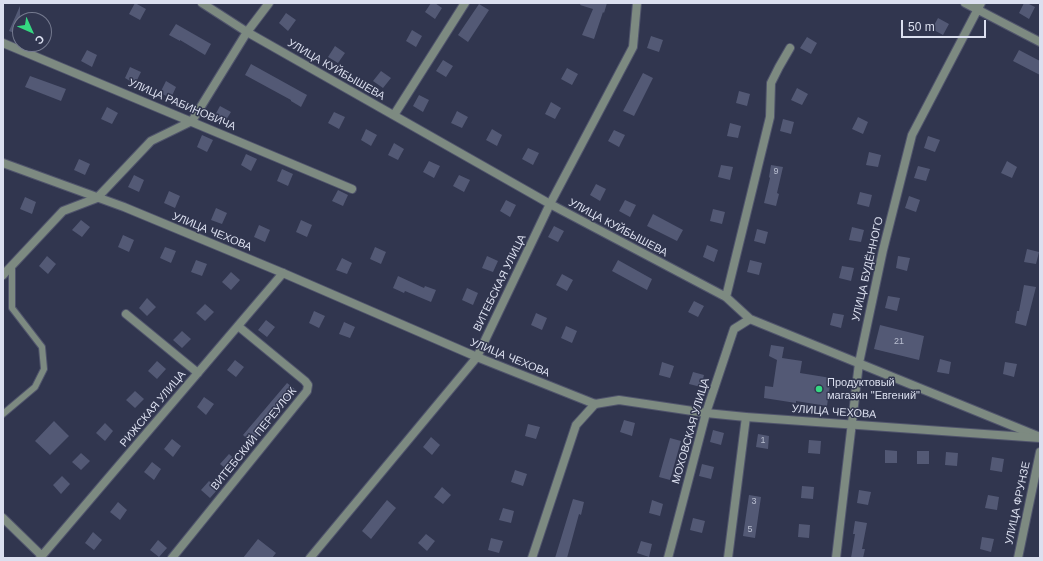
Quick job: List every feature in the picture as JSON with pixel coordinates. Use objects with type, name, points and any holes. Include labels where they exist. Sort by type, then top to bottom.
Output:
[{"type":"street","name":"УЛИЦА КУЙБЫШЕВА","points":[[202,3],[248,32],[550,204],[726,297],[750,319],[1040,437]]},
{"type":"street","points":[[3,275],[62,211],[97,198],[150,140],[192,121],[248,32],[270,3]]},
{"type":"street","points":[[394,115],[465,3]]},
{"type":"street","name":"ВИТЕБСКАЯ УЛИЦА","points":[[312,557],[477,357],[550,204],[633,47],[637,3]]},
{"type":"street","points":[[965,3],[980,6],[1040,42]]},
{"type":"street","name":"УЛИЦА БУДЁННОГО","points":[[836,558],[859,363],[883,250],[912,135],[980,6]]},
{"type":"street","name":"УЛИЦА РАБИНОВИЧА","points":[[3,43],[352,189]]},
{"type":"street","points":[[726,297],[770,117],[771,83],[790,48]]},
{"type":"street","name":"УЛИЦА ЧЕХОВА","points":[[3,163],[124,208],[283,273],[477,357],[595,404],[619,400],[706,413],[746,417],[1040,437]]},
{"type":"street","name":"РИЖСКАЯ УЛИЦА","points":[[41,557],[283,273]]},
{"type":"street","points":[[126,314],[198,373]]},
{"type":"street","name":"МОХОВСКАЯ УЛИЦА","points":[[668,558],[706,413],[734,329],[750,319]]},
{"type":"street","name":"ВИТЕБСКИЙ ПЕРЕУЛОК","points":[[172,558],[307,391],[308,385],[305,381],[238,326]]},
{"type":"street","points":[[532,558],[576,425],[595,404]]},
{"type":"street","points":[[728,558],[746,417]]},
{"type":"street","name":"УЛИЦА ФРУНЗЕ","points":[[1018,558],[1040,452]]},
{"type":"street","points":[[3,518],[41,557]]},
{"type":"lane","points":[[3,414],[35,387],[44,370],[42,347],[12,308],[12,266]]},
{"type":"building","points":[[135,3],[146,9],[140,20],[129,14]]},
{"type":"building","points":[[431,3],[435,3],[442,8],[435,19],[425,12]]},
{"type":"building","points":[[581,3],[607,3],[594,39],[582,35],[593,9],[580,5]]},
{"type":"building","points":[[1024,3],[1035,7],[1029,19],[1019,13]]},
{"type":"building","points":[[479,4],[489,10],[468,42],[458,35]]},
{"type":"building","points":[[286,13],[296,20],[288,31],[279,23]]},
{"type":"building","points":[[938,18],[949,24],[943,35],[932,29]]},
{"type":"building","points":[[12,24],[12,32],[9,31]]},
{"type":"building","points":[[176,24],[211,44],[205,55],[169,35]]},
{"type":"building","points":[[412,30],[422,36],[416,47],[406,41]]},
{"type":"building","points":[[651,36],[663,40],[659,52],[647,48]]},
{"type":"building","points":[[807,37],[817,43],[811,54],[800,48]]},
{"type":"building","points":[[335,46],[345,53],[338,63],[328,57]]},
{"type":"building","points":[[87,50],[97,55],[92,67],[81,61]]},
{"type":"building","points":[[1019,50],[1040,61],[1040,75],[1013,61]]},
{"type":"building","points":[[443,60],[453,66],[446,77],[436,71]]},
{"type":"building","points":[[251,64],[307,95],[301,107],[245,75]]},
{"type":"building","points":[[130,67],[141,72],[135,84],[125,78]]},
{"type":"building","points":[[567,68],[578,74],[572,85],[561,79]]},
{"type":"building","points":[[381,71],[391,78],[383,88],[373,81]]},
{"type":"building","points":[[643,73],[653,78],[634,116],[623,111]]},
{"type":"building","points":[[30,76],[66,89],[61,101],[25,87]]},
{"type":"building","points":[[166,81],[176,87],[171,98],[160,93]]},
{"type":"building","points":[[797,88],[808,94],[802,105],[791,100]]},
{"type":"building","points":[[739,91],[750,94],[747,106],[736,103]]},
{"type":"building","points":[[419,95],[429,100],[423,112],[413,106]]},
{"type":"building","points":[[551,102],[561,108],[555,119],[545,114]]},
{"type":"building","points":[[220,106],[231,112],[224,123],[214,117]]},
{"type":"building","points":[[107,107],[118,113],[112,124],[101,119]]},
{"type":"building","points":[[457,111],[468,117],[462,128],[451,123]]},
{"type":"building","points":[[334,112],[345,117],[339,129],[328,123]]},
{"type":"building","points":[[858,117],[868,122],[863,134],[852,129]]},
{"type":"building","points":[[783,119],[794,122],[791,134],[780,131]]},
{"type":"building","points":[[730,123],[741,126],[738,138],[727,136]]},
{"type":"building","points":[[366,129],[377,135],[371,146],[361,140]]},
{"type":"building","points":[[492,129],[502,135],[497,146],[486,140]]},
{"type":"building","points":[[614,130],[625,135],[619,147],[608,141]]},
{"type":"building","points":[[202,135],[213,140],[207,152],[197,147]]},
{"type":"building","points":[[928,136],[940,140],[935,152],[924,148]]},
{"type":"building","points":[[394,143],[404,149],[398,160],[388,155]]},
{"type":"building","points":[[528,148],[539,153],[533,165],[522,159]]},
{"type":"building","points":[[869,152],[881,155],[878,167],[866,165]]},
{"type":"building","points":[[246,154],[257,159],[251,171],[241,165]]},
{"type":"building","points":[[79,159],[90,164],[85,175],[74,170]]},
{"type":"building","points":[[429,161],[440,166],[434,178],[423,172]]},
{"type":"building","points":[[1007,161],[1017,167],[1012,178],[1001,173]]},
{"type":"building","points":[[721,165],[733,167],[730,180],[718,177]]},
{"type":"building","points":[[771,165],[783,167],[777,193],[779,194],[776,206],[764,203],[770,178]]},
{"type":"building","points":[[918,166],[930,169],[926,181],[914,178]]},
{"type":"building","points":[[282,169],[293,174],[288,186],[277,181]]},
{"type":"building","points":[[134,175],[144,180],[139,192],[128,187]]},
{"type":"building","points":[[459,175],[470,180],[464,192],[453,186]]},
{"type":"building","points":[[596,184],[606,189],[600,201],[590,195]]},
{"type":"building","points":[[338,190],[348,195],[343,206],[332,201]]},
{"type":"building","points":[[169,191],[180,196],[175,208],[164,203]]},
{"type":"building","points":[[860,192],[872,195],[869,207],[857,204]]},
{"type":"building","points":[[909,196],[920,200],[916,212],[905,208]]},
{"type":"building","points":[[25,197],[36,202],[32,214],[20,209]]},
{"type":"building","points":[[506,200],[516,205],[510,217],[500,211]]},
{"type":"building","points":[[625,200],[636,205],[630,217],[619,211]]},
{"type":"building","points":[[216,208],[227,213],[222,224],[211,220]]},
{"type":"building","points":[[713,209],[725,212],[722,224],[710,221]]},
{"type":"building","points":[[653,214],[683,230],[677,241],[647,226]]},
{"type":"building","points":[[81,220],[90,227],[82,237],[72,230]]},
{"type":"building","points":[[301,220],[312,225],[307,237],[296,232]]},
{"type":"building","points":[[259,225],[270,230],[265,242],[254,237]]},
{"type":"building","points":[[554,226],[564,231],[558,242],[548,237]]},
{"type":"building","points":[[852,227],[864,230],[861,242],[849,240]]},
{"type":"building","points":[[757,229],[768,232],[765,244],[754,241]]},
{"type":"building","points":[[123,235],[134,240],[129,252],[118,247]]},
{"type":"building","points":[[707,245],[718,250],[714,262],[703,257]]},
{"type":"building","points":[[165,247],[176,251],[171,263],[160,258]]},
{"type":"building","points":[[375,247],[386,252],[381,264],[370,259]]},
{"type":"building","points":[[1027,249],[1039,252],[1036,264],[1024,262]]},
{"type":"building","points":[[47,256],[56,264],[48,274],[39,266]]},
{"type":"building","points":[[487,256],[498,261],[493,272],[482,268]]},
{"type":"building","points":[[898,256],[910,258],[907,271],[896,268]]},
{"type":"building","points":[[342,258],[352,263],[347,274],[336,270]]},
{"type":"building","points":[[196,260],[207,264],[202,276],[191,272]]},
{"type":"building","points":[[618,260],[652,279],[647,290],[612,271]]},
{"type":"building","points":[[750,260],[762,263],[759,275],[747,272]]},
{"type":"building","points":[[842,266],[854,268],[851,281],[839,278]]},
{"type":"building","points":[[231,272],[240,280],[231,290],[222,282]]},
{"type":"building","points":[[562,274],[573,280],[567,291],[556,285]]},
{"type":"building","points":[[398,276],[424,288],[425,286],[436,290],[431,302],[405,291],[404,293],[393,288]]},
{"type":"building","points":[[1024,285],[1036,287],[1026,326],[1015,323]]},
{"type":"building","points":[[467,288],[478,293],[473,305],[462,300]]},
{"type":"building","points":[[888,296],[900,298],[897,311],[885,308]]},
{"type":"building","points":[[147,298],[156,307],[147,316],[139,308]]},
{"type":"building","points":[[694,301],[704,306],[698,317],[688,312]]},
{"type":"building","points":[[205,304],[214,312],[205,321],[196,313]]},
{"type":"building","points":[[314,311],[325,316],[319,328],[309,323]]},
{"type":"building","points":[[536,313],[547,318],[542,330],[531,325]]},
{"type":"building","points":[[833,313],[844,315],[841,328],[830,325]]},
{"type":"building","points":[[266,320],[275,327],[267,337],[258,330]]},
{"type":"building","points":[[344,322],[355,327],[350,338],[339,334]]},
{"type":"building","points":[[880,325],[924,336],[919,360],[874,349]]},
{"type":"building","points":[[566,326],[577,331],[572,343],[561,338]]},
{"type":"building","points":[[182,331],[191,339],[182,348],[173,340]]},
{"type":"building","points":[[771,345],[784,347],[782,358],[802,361],[800,373],[831,378],[827,406],[764,398],[765,386],[773,387],[777,360],[769,356]]},
{"type":"building","points":[[940,359],[951,362],[949,374],[937,372]]},
{"type":"building","points":[[235,360],[244,367],[236,377],[227,370]]},
{"type":"building","points":[[157,361],[166,369],[157,379],[148,371]]},
{"type":"building","points":[[662,362],[674,366],[670,378],[659,375]]},
{"type":"building","points":[[1005,362],[1017,364],[1014,377],[1003,374]]},
{"type":"building","points":[[693,372],[704,375],[701,387],[689,384]]},
{"type":"building","points":[[287,383],[296,390],[252,443],[243,435]]},
{"type":"building","points":[[135,391],[144,399],[135,408],[126,400]]},
{"type":"building","points":[[204,397],[214,404],[206,415],[197,407]]},
{"type":"building","points":[[624,420],[635,423],[632,436],[620,432]]},
{"type":"building","points":[[54,421],[69,436],[50,455],[35,441]]},
{"type":"building","points":[[105,423],[113,431],[105,441],[96,433]]},
{"type":"building","points":[[528,424],[540,427],[536,439],[525,436]]},
{"type":"building","points":[[713,430],[724,433],[721,445],[710,442]]},
{"type":"building","points":[[758,434],[769,436],[768,449],[756,447]]},
{"type":"building","points":[[431,437],[440,445],[432,455],[423,447]]},
{"type":"building","points":[[670,438],[681,441],[670,480],[659,477]]},
{"type":"building","points":[[172,439],[181,446],[173,457],[164,449]]},
{"type":"building","points":[[809,440],[821,441],[820,454],[808,453]]},
{"type":"building","points":[[885,450],[897,451],[897,463],[885,463]]},
{"type":"building","points":[[917,451],[929,451],[929,464],[917,464]]},
{"type":"building","points":[[946,452],[958,453],[957,466],[945,465]]},
{"type":"building","points":[[81,453],[90,461],[81,470],[72,462]]},
{"type":"building","points":[[229,454],[238,462],[230,472],[220,464]]},
{"type":"building","points":[[992,457],[1004,459],[1002,472],[990,470]]},
{"type":"building","points":[[152,462],[161,469],[154,480],[144,472]]},
{"type":"building","points":[[702,464],[714,467],[711,479],[699,476]]},
{"type":"building","points":[[515,470],[527,474],[523,486],[511,482]]},
{"type":"building","points":[[62,476],[70,484],[61,494],[53,485]]},
{"type":"building","points":[[209,481],[218,489],[210,498],[201,490]]},
{"type":"building","points":[[802,486],[814,487],[813,499],[801,498]]},
{"type":"building","points":[[442,487],[451,495],[443,504],[434,497]]},
{"type":"building","points":[[859,490],[871,492],[868,505],[857,503]]},
{"type":"building","points":[[749,495],[761,497],[755,538],[743,536]]},
{"type":"building","points":[[988,495],[999,497],[997,510],[985,508]]},
{"type":"building","points":[[573,499],[584,502],[581,515],[579,514],[567,558],[555,558]]},
{"type":"building","points":[[387,500],[396,508],[371,539],[362,531]]},
{"type":"building","points":[[652,500],[663,504],[660,516],[649,513]]},
{"type":"building","points":[[118,502],[127,510],[120,520],[110,512]]},
{"type":"building","points":[[503,508],[514,511],[511,523],[499,520]]},
{"type":"building","points":[[693,518],[705,521],[702,533],[690,530]]},
{"type":"building","points":[[855,521],[867,523],[862,549],[865,549],[863,558],[851,558],[855,534],[853,534]]},
{"type":"building","points":[[799,524],[810,525],[809,538],[798,537]]},
{"type":"building","points":[[93,532],[102,540],[94,550],[85,543]]},
{"type":"building","points":[[426,534],[435,541],[427,551],[418,543]]},
{"type":"building","points":[[982,537],[994,539],[991,552],[980,549]]},
{"type":"building","points":[[491,538],[503,541],[499,553],[488,550]]},
{"type":"building","points":[[258,539],[276,553],[272,558],[243,558]]},
{"type":"building","points":[[158,540],[167,548],[159,557],[150,550]]},
{"type":"building","points":[[641,541],[652,544],[649,557],[637,553]]},
{"type":"place","name":"Продуктовый магазин \"Евгений\"","points":[[819,389]]}]
